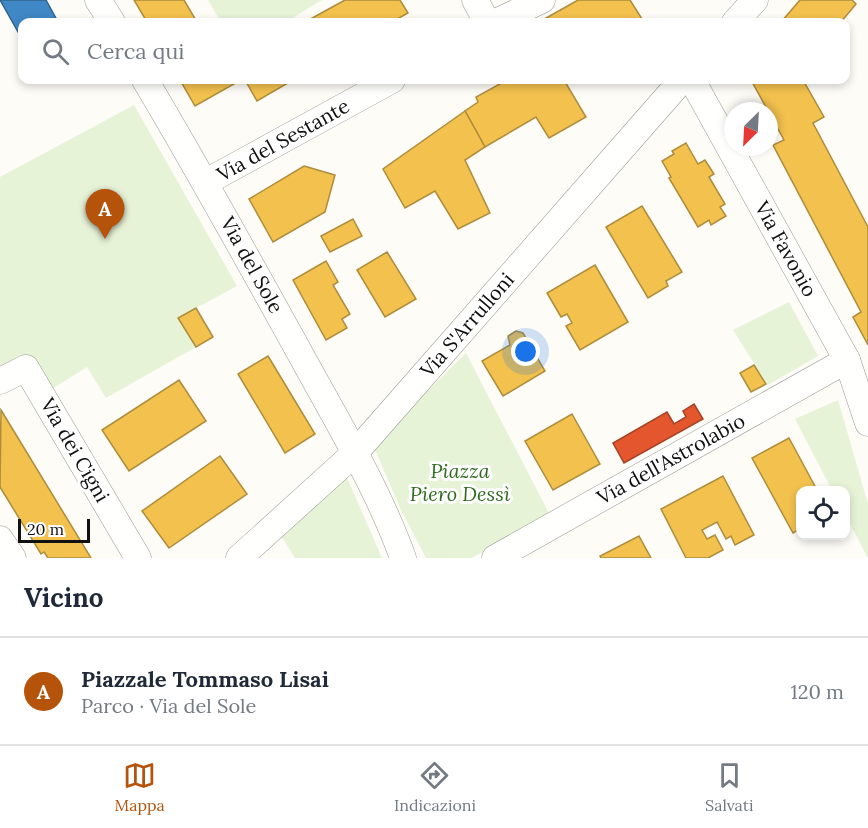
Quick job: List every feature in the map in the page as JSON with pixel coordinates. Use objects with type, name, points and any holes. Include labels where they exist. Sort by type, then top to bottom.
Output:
[{"type":"street","points":[[98,0],[109,18]]},
{"type":"street","points":[[475,0],[486,18]]},
{"type":"street","points":[[504,18],[542,0]]},
{"type":"street","points":[[739,18],[755,0]]},
{"type":"street","name":"Via del Sole","points":[[147,84],[206,182],[355,453],[403,558]]},
{"type":"street","name":"Via del Sestante","points":[[206,182],[385,84]]},
{"type":"street","name":"Via S'Arrulloni","points":[[239,558],[355,453],[678,84]]},
{"type":"street","name":"Via Favonio","points":[[694,84],[847,360],[868,423]]},
{"type":"street","name":"Via dell'Astrolabio","points":[[495,558],[847,360]]},
{"type":"street","name":"Via dei Cigni","points":[[0,381],[26,368],[138,558]]},
{"type":"street","points":[[0,539],[13,558]]},
{"type":"green space","points":[[208,0],[322,0],[293,18],[219,18]]},
{"type":"green space","points":[[134,105],[237,286],[178,318],[196,347],[106,398],[87,367],[50,390],[27,355],[0,370],[0,177]]},
{"type":"green space","points":[[789,302],[818,356],[768,385],[733,330]]},
{"type":"green space","name":"Piazza Piero Dessì","points":[[466,353],[551,517],[471,558],[426,558],[401,510],[373,445]]},
{"type":"green space","points":[[838,400],[868,504],[868,558],[850,524],[850,486],[830,486],[795,419]]},
{"type":"green space","name":"Piazza Piero Dessì","points":[[345,473],[382,558],[295,558],[281,536]]},
{"type":"building: Abitazioni","points":[[134,0],[184,0],[195,18],[145,18]]},
{"type":"building: Abitazioni","points":[[345,0],[400,0],[408,13],[399,18],[312,18]]},
{"type":"building: Abitazioni","points":[[578,0],[630,0],[641,18],[546,18]]},
{"type":"building: Abitazioni","points":[[800,0],[852,0],[856,4],[844,18],[784,18]]},
{"type":"building: Abitazioni","points":[[182,84],[234,84],[195,106]]},
{"type":"building: Abitazioni","points":[[247,84],[286,84],[257,101]]},
{"type":"building: Abitazioni","points":[[500,84],[566,84],[586,117],[549,138],[536,117],[485,147],[465,111],[478,102],[476,97]]},
{"type":"building: Abitazioni","points":[[753,84],[805,84],[824,117],[813,123],[868,227],[868,345],[853,317],[861,312],[778,154],[778,143],[784,140],[778,129],[778,102],[763,102]]},
{"type":"building: Abitazioni","points":[[465,111],[485,147],[465,160],[490,213],[458,229],[435,191],[405,208],[383,169]]},
{"type":"building: Abitazioni","points":[[686,143],[698,164],[705,160],[714,174],[709,177],[725,204],[720,207],[726,216],[711,225],[709,220],[698,227],[669,178],[671,177],[662,161],[674,154],[672,151]]},
{"type":"building: Abitazioni","points":[[304,166],[335,175],[325,212],[273,242],[249,199]]},
{"type":"building: Abitazioni","points":[[642,206],[682,272],[666,281],[668,286],[648,298],[606,227]]},
{"type":"building: Abitazioni","points":[[353,219],[362,236],[330,252],[321,236]]},
{"type":"building: Abitazioni","points":[[387,252],[416,299],[385,317],[357,270]]},
{"type":"building: Abitazioni","points":[[326,261],[338,282],[333,285],[350,314],[342,319],[347,328],[326,340],[293,280]]},
{"type":"building: Abitazioni","points":[[595,265],[628,322],[580,350],[566,326],[572,323],[567,314],[561,317],[547,293]]},
{"type":"building: Abitazioni","points":[[196,308],[213,337],[196,347],[178,318]]},
{"type":"building: Abitazioni","points":[[516,331],[523,333],[545,371],[503,396],[482,361],[510,345],[508,336]]},
{"type":"building: Abitazioni","points":[[268,356],[315,434],[285,453],[238,374]]},
{"type":"building: Abitazioni","points":[[754,365],[766,384],[751,392],[740,373]]},
{"type":"building: Abitazioni","points":[[179,380],[206,421],[129,471],[102,430]]},
{"type":"building: Abitazioni","points":[[1,410],[91,558],[48,558],[44,552],[41,554],[0,487]]},
{"type":"building: Abitazioni","points":[[572,414],[600,464],[553,490],[525,441]]},
{"type":"building: Abitazioni","points":[[789,438],[815,486],[796,486],[796,531],[793,533],[752,458]]},
{"type":"building: Abitazioni","points":[[220,456],[247,494],[169,548],[142,511]]},
{"type":"building: Abitazioni","points":[[723,476],[754,535],[735,545],[731,536],[726,539],[717,522],[702,530],[707,539],[715,535],[723,550],[708,558],[686,558],[661,509]]},
{"type":"building: Abitazioni","points":[[639,536],[651,558],[601,558],[600,556]]},
{"type":"building: Negozi","points":[[694,404],[703,419],[624,463],[613,443],[667,412],[674,424],[686,417],[683,411]]},
{"type":"building: Scuole","points":[[0,0],[46,0],[56,18],[18,18],[18,32]]},
{"type":"place","name":"Piazzale Tommaso Lisai","points":[[105,239]]}]
